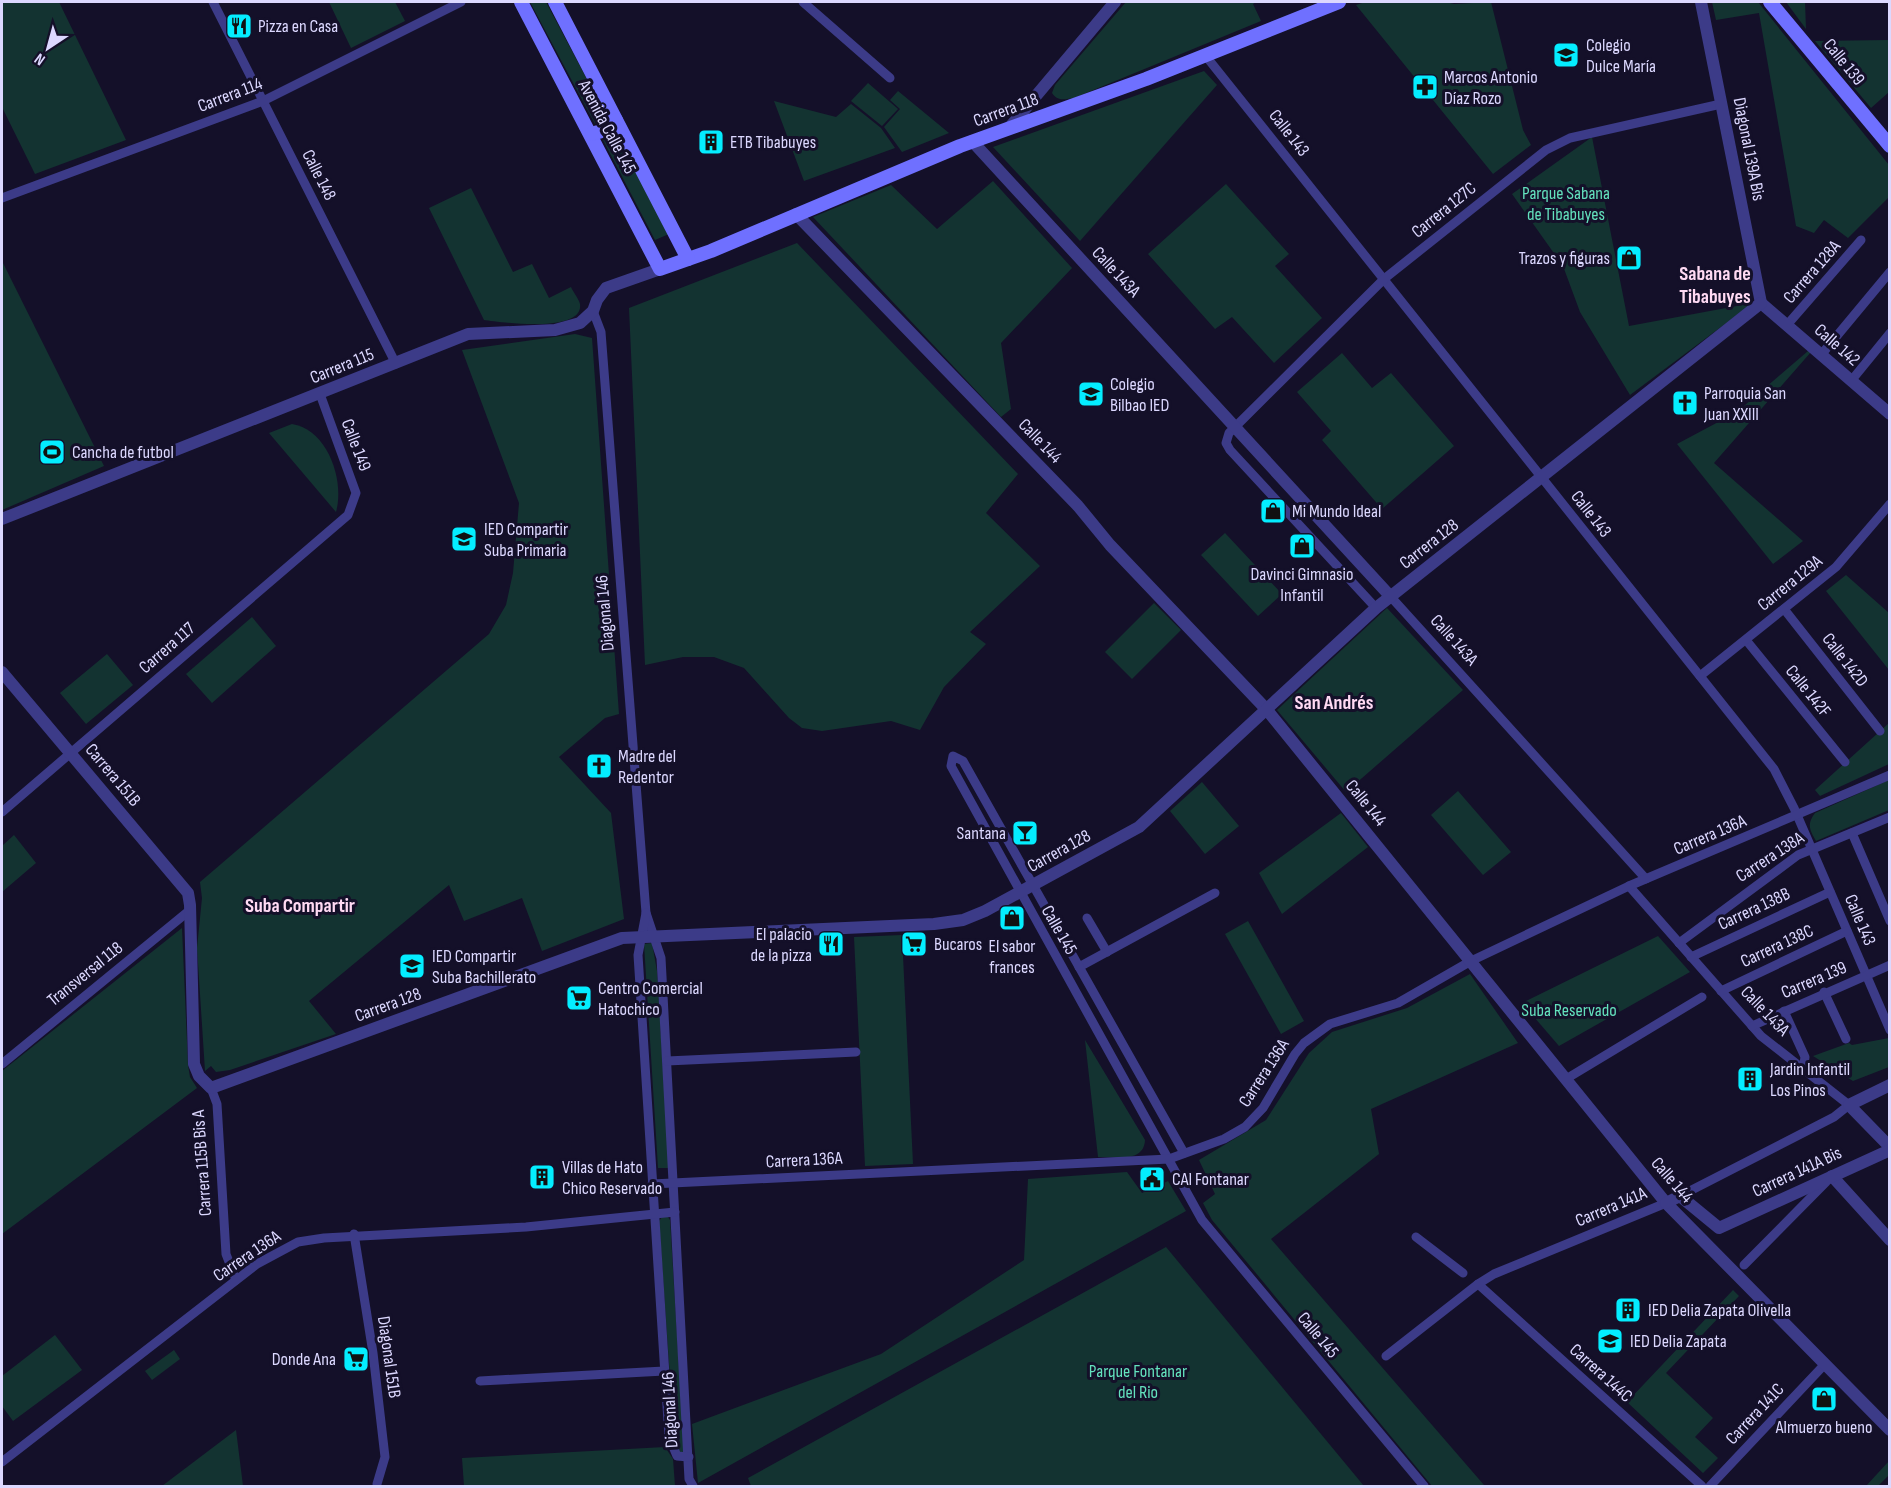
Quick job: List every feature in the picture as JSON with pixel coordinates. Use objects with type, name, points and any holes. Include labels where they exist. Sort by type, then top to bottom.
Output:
[{"type":"main road","name":"Avenida Calle 145","points":[[521,2],[660,269]]},
{"type":"main road","name":"Avenida Calle 145","points":[[555,2],[688,259]]},
{"type":"main road","name":"Carrera 118","points":[[688,259],[972,141],[1056,112],[1339,2]]},
{"type":"main road","name":"Calle 139","points":[[1770,2],[1890,146]]},
{"type":"main road","points":[[591,134],[602,131],[616,120]]},
{"type":"main road","name":"Carrera 115","points":[[660,269],[688,259]]},
{"type":"street","name":"Calle 148","points":[[213,2],[396,364]]},
{"type":"street","name":"Carrera 114","points":[[2,198],[263,101],[461,2]]},
{"type":"street","points":[[803,2],[890,78]]},
{"type":"street","points":[[1010,128],[1115,2]]},
{"type":"street","name":"Diagonal 139A Bis","points":[[1701,2],[1761,303]]},
{"type":"street","name":"Calle 143","points":[[1205,55],[1774,769],[1797,816],[1890,1030]]},
{"type":"street","points":[[1042,90],[1045,104],[1056,112]]},
{"type":"street","name":"Carrera 127C","points":[[1234,426],[1384,279],[1558,143],[1721,104]]},
{"type":"street","name":"Calle 143A","points":[[972,141],[1646,879]]},
{"type":"street","name":"Calle 144","points":[[796,214],[1071,500],[1110,545],[1267,710],[1666,1203],[1890,1430]]},
{"type":"street","name":"Carrera 128A","points":[[1787,325],[1861,240]]},
{"type":"street","name":"Carrera 115","points":[[2,519],[468,334],[568,327],[580,323],[593,310],[606,288],[660,269]]},
{"type":"street","points":[[1821,355],[1890,272]]},
{"type":"street","name":"Calle 142","points":[[1761,303],[1889,414]]},
{"type":"street","name":"Carrera 128","points":[[211,1088],[622,938],[952,922],[973,916],[1033,886],[1139,827],[1376,608],[1761,303]]},
{"type":"street","name":"Diagonal 146","points":[[593,310],[601,332],[646,914],[661,958],[688,1457],[677,1456],[670,1444],[664,1371],[638,955],[646,914]]},
{"type":"street","points":[[1851,381],[1890,333]]},
{"type":"street","name":"Calle 149","points":[[320,394],[354,484],[356,493],[352,508]]},
{"type":"street","points":[[1234,426],[1226,437],[1230,450],[1376,608]]},
{"type":"street","name":"Carrera 129A","points":[[1700,676],[1836,567],[1890,504]]},
{"type":"street","name":"Carrera 117","points":[[2,812],[342,520],[352,508]]},
{"type":"street","name":"Calle 142D","points":[[1784,609],[1880,731]]},
{"type":"street","name":"Calle 142F","points":[[1746,639],[1845,762]]},
{"type":"street","name":"Carrera 151B","points":[[2,672],[182,884],[190,907]]},
{"type":"street","name":"Calle 145","points":[[1184,1153],[963,761],[953,756],[951,766],[1019,893],[1213,1235],[1424,1486]]},
{"type":"street","name":"Carrera 136A","points":[[652,1184],[1169,1159],[1235,1134],[1255,1119],[1294,1054],[1317,1033],[1341,1019],[1398,1003],[1471,962],[1629,886],[1890,775]]},
{"type":"street","name":"Carrera 138A","points":[[1679,943],[1769,874],[1811,848],[1890,817]]},
{"type":"street","points":[[1852,833],[1890,921]]},
{"type":"street","name":"Calle 143A","points":[[1629,886],[1752,1026],[1803,1071],[1849,1105],[1890,1148]]},
{"type":"street","name":"Carrera 138B","points":[[1691,957],[1830,891]]},
{"type":"street","points":[[1079,967],[1215,893]]},
{"type":"street","name":"Transversal 118","points":[[2,1064],[190,907]]},
{"type":"street","name":"Carrera 115B Bis A","points":[[190,907],[194,1064],[199,1076],[211,1088],[217,1104],[226,1254],[236,1280]]},
{"type":"street","points":[[1087,918],[1107,952]]},
{"type":"street","name":"Carrera 138C","points":[[1721,991],[1847,930]]},
{"type":"street","name":"Carrera 139","points":[[1752,1026],[1824,992],[1890,965]]},
{"type":"street","points":[[1824,992],[1846,1039]]},
{"type":"street","points":[[1566,1078],[1702,998]]},
{"type":"street","points":[[1784,1011],[1805,1057],[1803,1071]]},
{"type":"street","points":[[667,1061],[856,1052]]},
{"type":"street","name":"Carrera 141A","points":[[1386,1356],[1478,1284],[1505,1269],[1666,1203],[1834,1117],[1849,1105],[1890,1085]]},
{"type":"street","name":"Carrera 141A Bis","points":[[1680,1196],[1719,1228],[1890,1148]]},
{"type":"street","points":[[1744,1265],[1832,1176],[1890,1240]]},
{"type":"street","name":"Carrera 136A","points":[[2,1462],[236,1280],[276,1253],[298,1242],[354,1234],[526,1227],[675,1212]]},
{"type":"street","name":"Diagonal 151B","points":[[354,1234],[373,1353],[385,1457],[377,1484]]},
{"type":"street","points":[[1416,1237],[1463,1273]]},
{"type":"street","name":"Carrera 144C","points":[[1478,1284],[1702,1486]]},
{"type":"street","name":"Carrera 141C","points":[[1710,1486],[1825,1364]]},
{"type":"street","points":[[480,1381],[664,1371]]},
{"type":"street","points":[[688,1457],[689,1479],[693,1486]]},
{"type":"green space","points":[[2,2],[59,2],[126,140],[35,174],[2,107]]},
{"type":"green space","points":[[329,2],[395,2],[405,21],[351,48]]},
{"type":"green space","points":[[530,2],[546,2],[607,117],[595,124]]},
{"type":"green space","points":[[1126,2],[1256,2],[1253,4],[1261,21],[1074,98],[1057,98],[1052,93],[1055,85]]},
{"type":"green space","points":[[1365,2],[1446,2],[1454,4],[1491,2],[1523,130],[1531,145],[1493,174],[1356,5]]},
{"type":"green space","points":[[1712,2],[1758,2],[1889,165],[1889,197],[1848,238],[1824,220],[1814,233],[1796,226],[1759,13],[1716,20]]},
{"type":"green space","points":[[1786,2],[1805,2],[1806,29]]},
{"type":"green space","points":[[1889,40],[1889,92],[1871,108],[1815,41]]},
{"type":"green space","points":[[1204,71],[1217,85],[1080,241],[993,147]]},
{"type":"green space","points":[[868,83],[898,109],[882,126],[851,101]]},
{"type":"green space","points":[[898,91],[949,133],[902,152],[884,127],[900,109],[890,100]]},
{"type":"green space","points":[[774,101],[836,117],[851,104],[881,128],[895,148],[804,181]]},
{"type":"green space","points":[[617,133],[669,234],[655,240],[603,140]]},
{"type":"green space","name":"Parque Sabana de Tibabuyes","points":[[1592,137],[1629,326],[1753,303],[1630,395],[1580,312],[1563,266],[1512,194]]},
{"type":"green space","points":[[993,181],[1072,268],[1001,343],[1011,409],[1001,417],[813,217],[891,185],[937,229]]},
{"type":"green space","points":[[1226,184],[1289,254],[1275,266],[1322,318],[1274,363],[1232,317],[1215,329],[1148,254]]},
{"type":"green space","points":[[471,188],[513,272],[532,264],[549,298],[571,287],[580,304],[578,313],[569,319],[555,323],[522,324],[484,320],[429,208]]},
{"type":"green space","points":[[797,243],[1018,474],[986,513],[1040,566],[970,632],[986,644],[944,687],[920,730],[891,721],[822,731],[802,728],[789,718],[744,668],[714,657],[683,657],[645,665],[629,308]]},
{"type":"green space","points":[[2,261],[104,466],[2,510]]},
{"type":"green space","points":[[575,334],[592,338],[619,714],[605,718],[559,757],[611,813],[624,919],[542,951],[522,898],[464,921],[449,885],[309,1001],[336,1034],[230,1070],[216,1072],[211,1066],[205,1071],[197,948],[202,898],[200,882],[489,634],[506,605],[513,573],[519,503],[462,350]]},
{"type":"green space","points":[[1808,351],[1811,352],[1714,463],[1803,541],[1773,564],[1677,444],[1737,412]]},
{"type":"green space","points":[[1342,353],[1372,388],[1391,373],[1454,446],[1382,509],[1322,440],[1331,431],[1297,392]]},
{"type":"green space","points":[[292,424],[315,435],[330,458],[338,485],[336,512],[269,433]]},
{"type":"green space","points":[[1225,533],[1282,594],[1258,616],[1201,555]]},
{"type":"green space","points":[[1846,575],[1889,613],[1889,670],[1826,591]]},
{"type":"green space","points":[[1154,603],[1181,630],[1132,679],[1105,652]]},
{"type":"green space","points":[[1387,608],[1463,690],[1346,792],[1277,710]]},
{"type":"green space","points":[[252,617],[276,646],[212,703],[186,674]]},
{"type":"green space","points":[[107,654],[133,685],[86,724],[60,693]]},
{"type":"green space","points":[[1889,723],[1889,764],[1820,796],[1815,790]]},
{"type":"green space","points":[[1889,780],[1889,810],[1816,841],[1810,827],[1815,813]]},
{"type":"green space","points":[[1202,782],[1239,826],[1205,854],[1170,811]]},
{"type":"green space","points":[[1458,791],[1511,852],[1483,875],[1431,815]]},
{"type":"green space","points":[[1341,813],[1368,847],[1282,914],[1259,873]]},
{"type":"green space","points":[[14,835],[36,863],[2,892],[2,846]]},
{"type":"green space","points":[[1248,921],[1304,1021],[1281,1034],[1225,934]]},
{"type":"green space","points":[[182,928],[188,1065],[190,1077],[197,1088],[2,1234],[2,1071]]},
{"type":"green space","points":[[902,935],[913,1164],[865,1166],[854,937]]},
{"type":"green space","name":"Suba Reservado","points":[[1658,936],[1690,972],[1559,1046],[1522,1003]]},
{"type":"green space","points":[[652,943],[657,971],[669,1168],[658,1168],[644,944]]},
{"type":"green space","points":[[1470,974],[1518,1043],[1371,1109],[1379,1154],[1271,1239],[1484,1485],[1432,1486],[1212,1220],[1203,1203],[1215,1194],[1199,1160],[1266,1120],[1309,1053],[1332,1032],[1407,1008]]},
{"type":"green space","points":[[1889,1038],[1889,1067],[1853,1081],[1813,1056],[1849,1043],[1852,1045]]},
{"type":"green space","points":[[1085,1040],[1145,1140],[1140,1152],[1134,1155],[1120,1158],[1098,1157]]},
{"type":"green space","points":[[1127,1172],[1142,1193],[1168,1181],[1186,1211],[698,1483],[692,1424],[881,1354],[1024,1260],[1028,1179]]},
{"type":"green space","points":[[662,1217],[668,1217],[670,1220],[684,1450],[682,1453],[675,1448],[659,1221]]},
{"type":"green space","name":"Parque Fontanar del Rio","points":[[1166,1247],[1364,1486],[751,1486],[748,1478]]},
{"type":"green space","points":[[1733,1290],[1739,1296],[1666,1373],[1713,1418],[1695,1437],[1718,1458],[1703,1473],[1627,1402]]},
{"type":"green space","points":[[55,1335],[82,1370],[13,1421],[2,1406],[2,1376]]},
{"type":"green space","points":[[174,1350],[180,1359],[152,1380],[145,1371]]},
{"type":"green space","points":[[236,1430],[243,1486],[162,1486]]},
{"type":"green space","points":[[665,1447],[673,1459],[675,1486],[464,1486],[462,1458]]},
{"type":"green space","points":[[1889,1461],[1889,1475],[1878,1486],[1866,1486]]},
{"type":"place","name":"Pizza en Casa","points":[[239,26]]},
{"type":"place","name":"Colegio Dulce María","points":[[1566,55]]},
{"type":"place","name":"Marcos Antonio Díaz Rozo","points":[[1425,87]]},
{"type":"place","name":"ETB Tibabuyes","points":[[711,142]]},
{"type":"place","name":"Trazos y figuras","points":[[1629,258]]},
{"type":"place","name":"Colegio Bilbao IED","points":[[1091,394]]},
{"type":"place","name":"Parroquia San Juan XXIII","points":[[1685,403]]},
{"type":"place","name":"Cancha de futbol","points":[[52,452]]},
{"type":"place","name":"Mi Mundo Ideal","points":[[1273,511]]},
{"type":"place","name":"IED Compartir Suba Primaria","points":[[464,539]]},
{"type":"place","name":"Davinci Gimnasio Infantil","points":[[1302,546]]},
{"type":"place","name":"Madre del Redentor","points":[[599,766]]},
{"type":"place","name":"Santana","points":[[1025,833]]},
{"type":"place","name":"El sabor frances","points":[[1012,918]]},
{"type":"place","name":"El palacio de la pizza","points":[[831,944]]},
{"type":"place","name":"Bucaros","points":[[914,944]]},
{"type":"place","name":"IED Compartir Suba Bachillerato","points":[[412,966]]},
{"type":"place","name":"Centro Comercial Hatochico","points":[[579,998]]},
{"type":"place","name":"Jardin Infantil Los Pinos","points":[[1750,1079]]},
{"type":"place","name":"Villas de Hato Chico Reservado","points":[[542,1177]]},
{"type":"place","name":"CAI Fontanar","points":[[1152,1179]]},
{"type":"place","name":"IED Delia Zapata Olivella","points":[[1628,1310]]},
{"type":"place","name":"IED Delia Zapata","points":[[1610,1341]]},
{"type":"place","name":"Donde Ana","points":[[356,1359]]},
{"type":"place","name":"Almuerzo bueno","points":[[1824,1399]]},
{"type":"district","name":"Sabana de Tibabuyes","points":[[1715,286]]},
{"type":"district","name":"San Andrés","points":[[1334,703]]},
{"type":"district","name":"Suba Compartir","points":[[300,906]]}]
